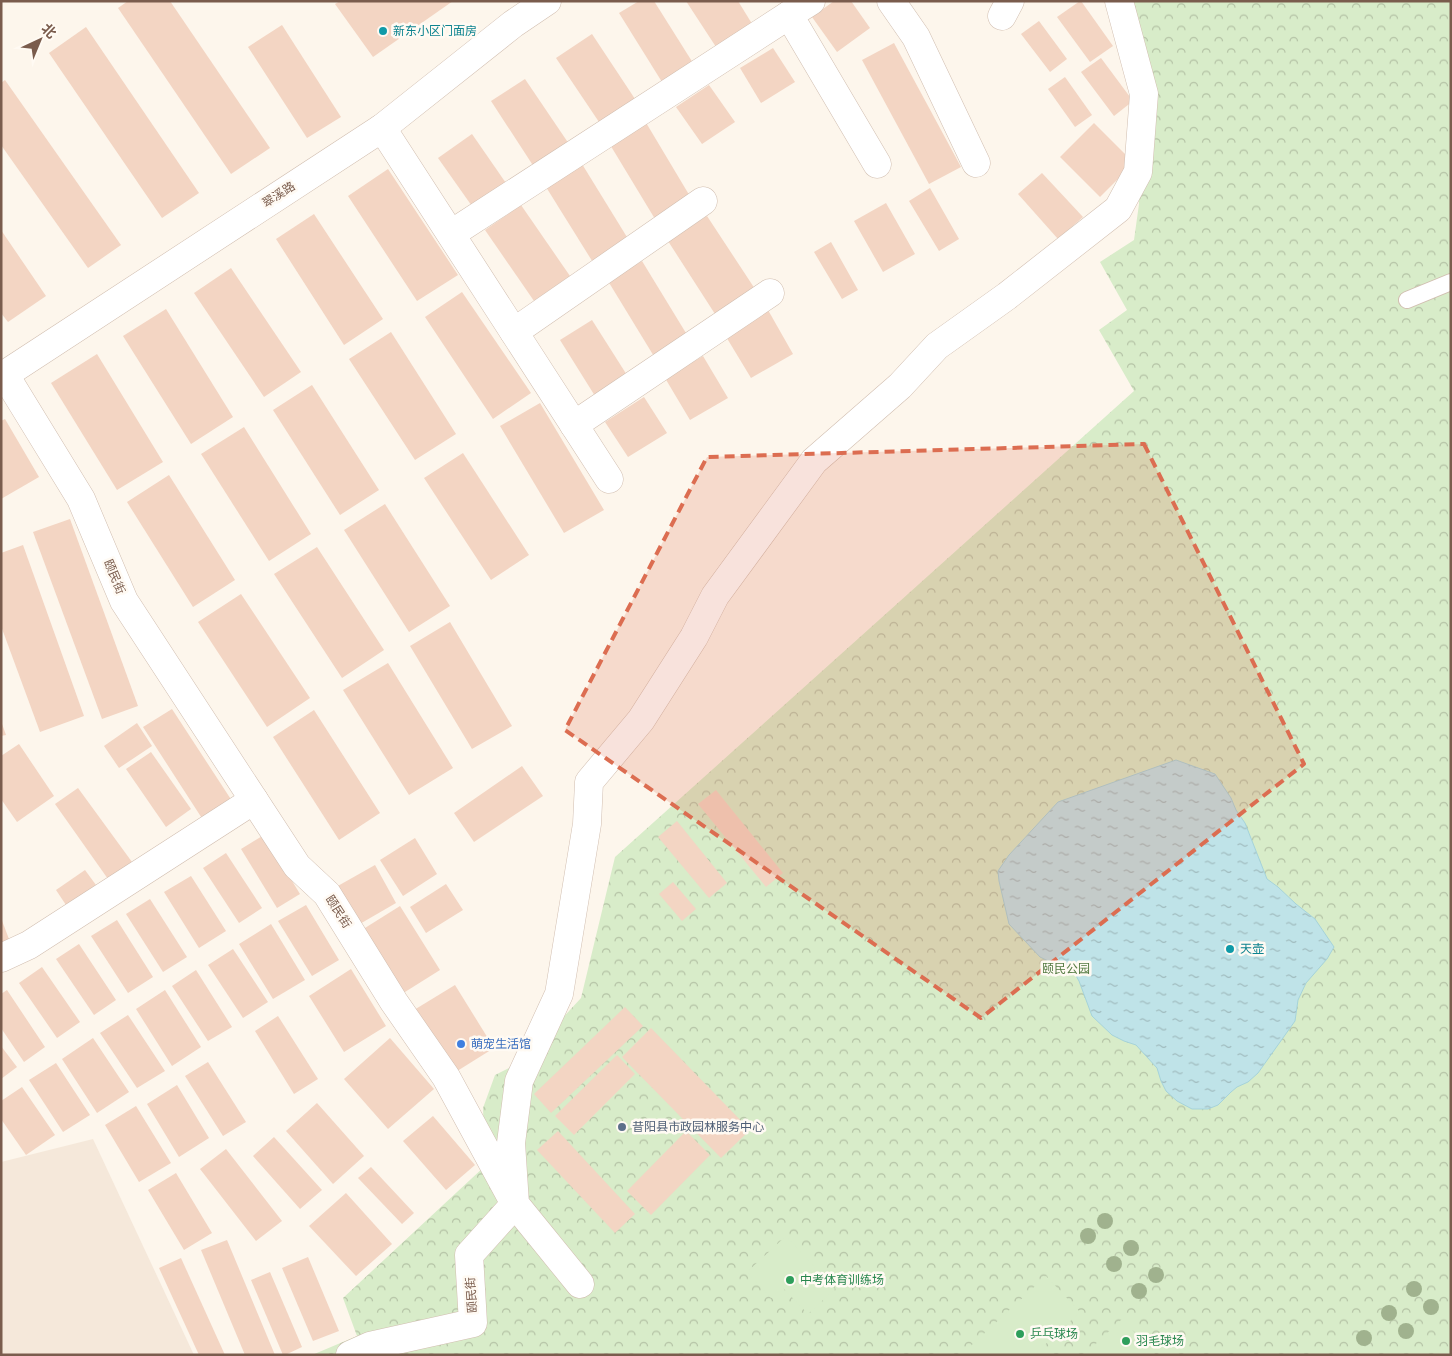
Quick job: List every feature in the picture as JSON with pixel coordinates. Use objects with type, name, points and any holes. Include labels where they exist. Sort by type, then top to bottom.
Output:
[{"type":"street","name":"翠溪路","points":[[3,376],[382,128],[513,24],[547,1]]},
{"type":"street","points":[[891,1],[916,37],[976,163]]},
{"type":"street","points":[[580,1284],[515,1204],[511,1143],[519,1081],[558,994],[587,824],[588,782],[641,720],[694,637],[716,596],[814,461],[900,386],[937,346],[1007,296],[1118,209],[1138,172],[1144,94],[1119,1]]},
{"type":"street","points":[[451,234],[800,8],[877,164]]},
{"type":"street","points":[[382,128],[609,479]]},
{"type":"street","points":[[514,332],[703,201]]},
{"type":"street","points":[[574,425],[770,294]]},
{"type":"street","name":"颐民街","points":[[3,376],[81,499],[124,601],[297,866],[327,894],[394,1002],[446,1077],[515,1204],[469,1255],[473,1323],[370,1346],[350,1355]]},
{"type":"street","points":[[1,958],[29,945],[254,800]]},
{"type":"lane","points":[[1407,300],[1451,282]]},
{"type":"highlighted area","points":[[1144,444],[1304,764],[981,1018],[565,730],[707,457]]},
{"type":"shaded area","points":[[93,1139],[194,1355],[1,1355],[1,1162]]},
{"type":"green space","name":"颐民公园","points":[[1114,1],[1451,1],[1451,1355],[312,1355],[357,1336],[343,1298],[485,1166],[483,1108],[495,1075],[523,1061],[581,998],[615,857],[1134,391],[1099,330],[1127,310],[1100,262],[1134,240],[1139,204],[1137,97]]},
{"type":"green space","name":"中考体育训练场","points":[[786,1236],[835,1289],[808,1314],[783,1288],[771,1298],[747,1272]]},
{"type":"green space","name":"乒乓球场","points":[[1046,1276],[1080,1312],[1034,1355],[961,1355]]},
{"type":"green space","points":[[1122,1319],[1156,1355],[1084,1355]]},
{"type":"water","points":[[1176,760],[1215,774],[1245,823],[1267,879],[1315,919],[1334,947],[1327,959],[1306,983],[1298,1000],[1295,1021],[1258,1073],[1248,1082],[1237,1087],[1218,1105],[1208,1109],[1192,1109],[1177,1101],[1166,1091],[1157,1068],[1136,1045],[1112,1035],[1092,1016],[1075,974],[1040,957],[1009,924],[998,871],[1009,855],[1058,802]]},
{"type":"building","points":[[128,1],[170,1],[270,148],[231,174],[118,8]]},
{"type":"building","name":"新东小区门面房","points":[[340,1],[453,1],[373,57],[335,4]]},
{"type":"building","points":[[639,1],[654,1],[693,63],[662,82],[619,13]]},
{"type":"building","points":[[686,1],[738,1],[754,27],[718,50]]},
{"type":"building","points":[[834,1],[851,1],[870,28],[837,52],[812,17]]},
{"type":"building","points":[[1080,1],[1113,46],[1090,62],[1057,17]]},
{"type":"building","points":[[1039,21],[1067,59],[1050,72],[1021,34]]},
{"type":"building","points":[[282,25],[341,117],[307,138],[248,47]]},
{"type":"building","points":[[86,27],[199,193],[162,218],[49,53]]},
{"type":"building","points":[[592,34],[637,102],[601,125],[556,58]]},
{"type":"building","points":[[894,43],[961,167],[929,184],[862,60]]},
{"type":"building","points":[[773,48],[795,82],[761,103],[740,68]]},
{"type":"building","points":[[1101,58],[1133,101],[1114,116],[1081,72]]},
{"type":"building","points":[[1065,77],[1092,115],[1075,127],[1048,89]]},
{"type":"building","points":[[525,79],[569,144],[534,167],[491,101]]},
{"type":"building","points":[[5,80],[121,245],[88,268],[1,145],[1,83]]},
{"type":"building","points":[[709,85],[735,122],[702,144],[676,107]]},
{"type":"building","points":[[645,121],[691,198],[655,219],[609,143]]},
{"type":"building","points":[[1094,123],[1134,163],[1100,197],[1060,157]]},
{"type":"building","points":[[472,134],[508,186],[474,209],[438,158]]},
{"type":"building","points":[[582,164],[630,242],[594,264],[546,187]]},
{"type":"building","points":[[388,169],[458,275],[417,301],[348,196]]},
{"type":"building","points":[[1042,173],[1083,217],[1058,239],[1018,194]]},
{"type":"building","points":[[930,188],[959,239],[939,251],[909,201]]},
{"type":"building","points":[[886,203],[915,254],[883,272],[854,221]]},
{"type":"building","points":[[521,205],[570,276],[534,301],[485,230]]},
{"type":"building","points":[[314,214],[383,319],[344,345],[276,239]]},
{"type":"building","points":[[707,216],[755,289],[715,314],[668,241]]},
{"type":"building","points":[[1,230],[46,296],[8,322],[1,313]]},
{"type":"building","points":[[831,242],[858,290],[842,299],[814,252]]},
{"type":"building","points":[[642,261],[689,338],[655,358],[608,281]]},
{"type":"building","points":[[231,268],[301,372],[264,397],[194,293]]},
{"type":"building","points":[[462,292],[531,393],[493,419],[425,317]]},
{"type":"building","points":[[166,309],[233,417],[191,444],[123,336]]},
{"type":"building","points":[[768,310],[793,354],[751,378],[725,335]]},
{"type":"building","points":[[592,320],[632,383],[600,404],[560,340]]},
{"type":"building","points":[[391,332],[456,434],[415,460],[349,359]]},
{"type":"building","points":[[97,354],[163,462],[117,490],[51,383]]},
{"type":"building","points":[[703,356],[728,398],[690,420],[665,378]]},
{"type":"building","points":[[312,385],[379,490],[340,515],[273,410]]},
{"type":"building","points":[[644,397],[667,433],[628,457],[605,422]]},
{"type":"building","points":[[540,403],[604,510],[564,533],[500,426]]},
{"type":"building","points":[[5,419],[39,477],[1,499],[1,421]]},
{"type":"building","points":[[244,427],[311,534],[269,561],[201,454]]},
{"type":"building","points":[[463,453],[529,555],[491,580],[424,478]]},
{"type":"building","points":[[169,475],[235,580],[193,607],[127,502]]},
{"type":"building","points":[[385,504],[450,606],[409,632],[344,530]]},
{"type":"building","points":[[70,519],[138,706],[102,719],[33,532]]},
{"type":"building","points":[[23,545],[84,716],[40,732],[1,626],[1,553]]},
{"type":"building","points":[[317,547],[384,650],[342,678],[274,574]]},
{"type":"building","points":[[241,594],[310,698],[267,727],[198,622]]},
{"type":"building","points":[[450,622],[512,726],[472,749],[410,646]]},
{"type":"building","points":[[388,663],[453,768],[409,795],[343,690]]},
{"type":"building","points":[[172,709],[234,804],[205,823],[143,727]]},
{"type":"building","points":[[314,710],[380,813],[339,840],[273,737]]},
{"type":"building","points":[[1,721],[6,735],[1,736]]},
{"type":"building","points":[[137,723],[152,746],[119,768],[104,746]]},
{"type":"building","points":[[19,744],[54,796],[17,822],[1,799],[1,756]]},
{"type":"building","points":[[151,752],[191,809],[166,827],[126,769]]},
{"type":"building","points":[[522,766],[543,796],[474,842],[454,813]]},
{"type":"building","points":[[78,788],[132,862],[108,879],[55,804]]},
{"type":"building","points":[[716,790],[783,873],[766,887],[698,804]]},
{"type":"building","points":[[677,821],[727,883],[709,898],[658,837]]},
{"type":"building","points":[[264,835],[300,894],[277,908],[241,849]]},
{"type":"building","points":[[415,838],[437,874],[403,896],[380,860]]},
{"type":"building","points":[[226,853],[262,908],[239,923],[203,868]]},
{"type":"building","points":[[375,865],[396,903],[358,925],[336,887]]},
{"type":"building","points":[[85,870],[96,885],[66,905],[56,890]]},
{"type":"building","points":[[191,876],[226,931],[199,948],[164,892]]},
{"type":"building","points":[[673,882],[696,909],[682,921],[659,894]]},
{"type":"building","points":[[446,884],[463,910],[426,933],[410,907]]},
{"type":"building","points":[[150,899],[187,957],[163,972],[126,914]]},
{"type":"building","points":[[306,905],[339,960],[312,976],[278,921]]},
{"type":"building","points":[[400,906],[440,970],[397,997],[357,933]]},
{"type":"building","points":[[1,918],[12,947],[1,951]]},
{"type":"building","points":[[117,920],[153,977],[128,993],[91,936]]},
{"type":"building","points":[[271,924],[305,980],[273,999],[239,944]]},
{"type":"building","points":[[79,944],[116,1000],[94,1015],[56,959]]},
{"type":"building","points":[[233,949],[268,1002],[243,1018],[208,965]]},
{"type":"building","points":[[42,967],[80,1022],[57,1038],[19,983]]},
{"type":"building","points":[[351,969],[386,1026],[344,1052],[309,996]]},
{"type":"building","points":[[196,970],[232,1027],[208,1041],[172,986]]},
{"type":"building","points":[[455,985],[494,1048],[454,1073],[414,1010]]},
{"type":"building","points":[[7,990],[45,1047],[24,1062],[1,1028],[1,994]]},
{"type":"building","points":[[165,990],[201,1047],[172,1066],[136,1009]]},
{"type":"building","points":[[625,1007],[643,1026],[551,1113],[534,1094]]},
{"type":"building","points":[[128,1015],[165,1071],[137,1088],[100,1033]]},
{"type":"building","points":[[278,1016],[318,1079],[294,1094],[255,1031]]},
{"type":"building","points":[[651,1028],[750,1130],[721,1158],[622,1057]]},
{"type":"building","points":[[93,1038],[129,1092],[97,1113],[62,1059]]},
{"type":"building","points":[[390,1038],[434,1089],[388,1129],[344,1079]]},
{"type":"building","points":[[1,1046],[17,1067],[1,1079]]},
{"type":"building","points":[[617,1055],[635,1074],[574,1135],[555,1116]]},
{"type":"building","points":[[208,1062],[246,1122],[223,1136],[185,1076]]},
{"type":"building","points":[[56,1063],[90,1115],[63,1132],[29,1080]]},
{"type":"building","points":[[177,1085],[209,1138],[179,1157],[147,1104]]},
{"type":"building","points":[[22,1087],[55,1135],[26,1155],[1,1119],[1,1101]]},
{"type":"building","points":[[317,1103],[364,1156],[333,1184],[286,1131]]},
{"type":"building","points":[[136,1106],[171,1163],[139,1182],[105,1125]]},
{"type":"building","points":[[433,1116],[475,1165],[446,1190],[403,1141]]},
{"type":"building","points":[[558,1131],[635,1214],[615,1233],[537,1150]]},
{"type":"building","points":[[686,1131],[710,1155],[651,1215],[627,1191]]},
{"type":"building","points":[[274,1137],[322,1190],[300,1209],[253,1156]]},
{"type":"building","points":[[226,1149],[282,1221],[256,1241],[200,1169]]},
{"type":"building","points":[[371,1167],[414,1213],[402,1224],[358,1178]]},
{"type":"building","points":[[176,1173],[212,1233],[184,1250],[148,1190]]},
{"type":"building","points":[[346,1193],[392,1244],[356,1276],[309,1226]]},
{"type":"building","points":[[227,1240],[275,1355],[245,1355],[201,1250]]},
{"type":"building","points":[[308,1257],[339,1331],[313,1341],[282,1268]]},
{"type":"building","points":[[181,1258],[225,1355],[199,1355],[159,1268]]},
{"type":"building","points":[[270,1272],[302,1347],[285,1355],[283,1355],[251,1280]]},
{"type":"place","name":"新东小区门面房","points":[[383,31]]},
{"type":"place","name":"天壶","points":[[1230,949]]},
{"type":"place","name":"萌宠生活馆","points":[[461,1044]]},
{"type":"place","name":"昔阳县市政园林服务中心","points":[[622,1127]]},
{"type":"place","name":"中考体育训练场","points":[[790,1280]]},
{"type":"place","name":"乒乓球场","points":[[1020,1334]]},
{"type":"place","name":"羽毛球场","points":[[1126,1341]]}]
